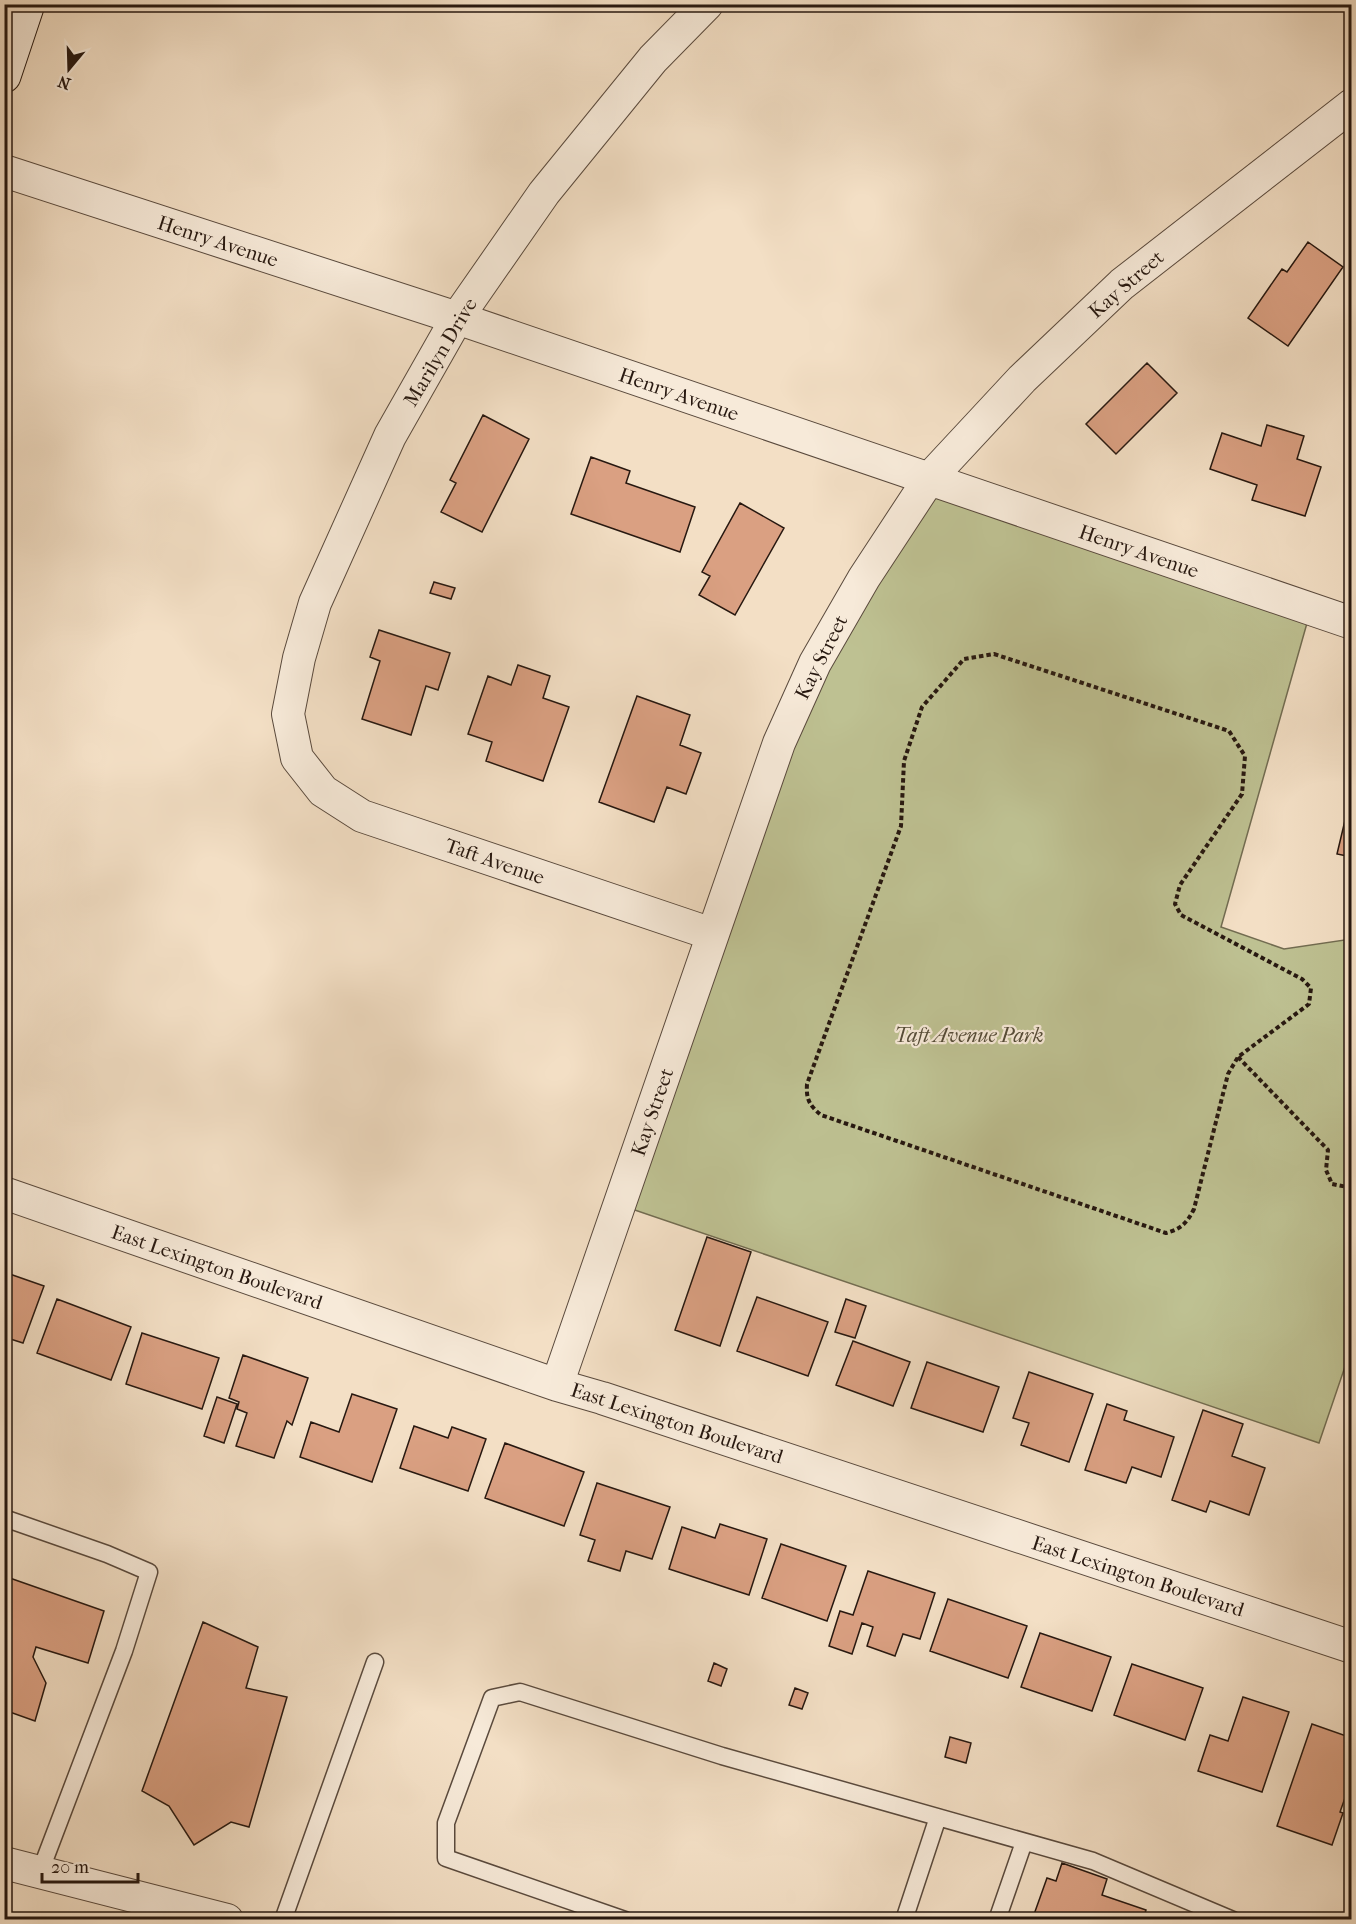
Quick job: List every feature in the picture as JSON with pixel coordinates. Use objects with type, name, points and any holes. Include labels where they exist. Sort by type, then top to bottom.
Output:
[{"type":"street","points":[[4,76],[28,4]]},
{"type":"street","name":"Marilyn Drive","points":[[297,758],[288,714],[299,658],[315,603],[390,436],[457,318],[544,193],[653,59],[707,4]]},
{"type":"street","name":"Kay Street","points":[[557,1385],[779,743],[815,663],[864,578],[929,479],[1022,379],[1122,284],[1352,105]]},
{"type":"street","name":"Henry Avenue","points":[[4,171],[457,318],[1352,623]]},
{"type":"street","name":"Taft Avenue","points":[[297,758],[323,791],[362,816],[712,934]]},
{"type":"street","name":"East Lexington Boulevard","points":[[4,1193],[557,1385],[1352,1647]]},
{"type":"street","points":[[4,1863],[226,1920]]},
{"type":"lane","points":[[4,1518],[107,1554],[149,1572],[124,1651],[40,1872]]},
{"type":"lane","points":[[283,1920],[375,1662]]},
{"type":"lane","points":[[625,1920],[446,1858],[446,1823],[492,1698],[520,1692],[722,1756],[1093,1861],[1233,1920]]},
{"type":"lane","points":[[904,1920],[938,1817]]},
{"type":"lane","points":[[997,1920],[1024,1842]]},
{"type":"path","points":[[994,654],[1229,731],[1245,756],[1242,794],[1180,885],[1175,904],[1181,915],[1302,979],[1311,988],[1309,1004],[1238,1057],[1228,1074],[1194,1209],[1188,1221],[1180,1229],[1166,1233],[821,1115],[812,1108],[807,1098],[807,1084],[901,826],[904,761],[922,707],[964,659],[994,654]]},
{"type":"path","points":[[1238,1057],[1328,1150],[1326,1170],[1332,1184],[1347,1187],[1352,1174]]},
{"type":"green space","name":"Taft Avenue Park","points":[[929,479],[1311,609],[1221,927],[1284,949],[1351,939],[1351,1349],[1319,1443],[620,1205],[779,743]]},
{"type":"building","points":[[1308,242],[1343,267],[1288,346],[1248,318],[1282,269],[1287,272]]},
{"type":"building","points":[[1147,363],[1177,393],[1116,454],[1086,424]]},
{"type":"building","points":[[483,415],[529,439],[482,532],[441,512],[456,483],[450,480]]},
{"type":"building","points":[[1267,425],[1304,436],[1297,459],[1321,467],[1305,516],[1252,500],[1257,485],[1210,469],[1222,433],[1261,446]]},
{"type":"building","points":[[591,457],[630,471],[626,483],[695,507],[680,552],[571,514]]},
{"type":"building","points":[[740,503],[784,528],[735,615],[699,595],[710,576],[702,572]]},
{"type":"building","points":[[434,582],[455,588],[451,599],[430,593]]},
{"type":"building","points":[[379,630],[450,653],[438,690],[426,686],[411,735],[362,719],[380,661],[370,657]]},
{"type":"building","points":[[518,665],[550,676],[543,698],[569,707],[543,781],[486,761],[492,742],[468,734],[488,676],[511,685]]},
{"type":"building","points":[[637,696],[690,715],[680,745],[701,753],[686,794],[667,787],[654,822],[599,802]]},
{"type":"building","points":[[1352,791],[1352,857],[1337,854]]},
{"type":"building","points":[[707,1237],[751,1252],[720,1346],[675,1330]]},
{"type":"building","points":[[4,1272],[44,1286],[23,1343],[4,1337]]},
{"type":"building","points":[[757,1297],[828,1322],[808,1376],[737,1351]]},
{"type":"building","points":[[57,1299],[131,1327],[111,1380],[37,1353]]},
{"type":"building","points":[[846,1299],[866,1306],[855,1338],[835,1332]]},
{"type":"building","points":[[142,1333],[219,1358],[202,1409],[126,1384]]},
{"type":"building","points":[[853,1341],[910,1362],[893,1406],[836,1385]]},
{"type":"building","points":[[243,1355],[308,1378],[292,1425],[287,1421],[274,1458],[236,1446],[247,1413],[237,1409],[239,1402],[229,1398]]},
{"type":"building","points":[[927,1362],[999,1387],[983,1432],[911,1408]]},
{"type":"building","points":[[1029,1372],[1093,1394],[1069,1462],[1021,1445],[1029,1423],[1013,1418]]},
{"type":"building","points":[[352,1394],[397,1409],[372,1482],[300,1457],[311,1422],[339,1432]]},
{"type":"building","points":[[217,1397],[237,1404],[224,1443],[204,1436]]},
{"type":"building","points":[[1107,1404],[1127,1411],[1124,1420],[1174,1437],[1161,1477],[1132,1467],[1126,1483],[1085,1470]]},
{"type":"building","points":[[1203,1410],[1243,1424],[1232,1456],[1265,1468],[1249,1515],[1210,1501],[1206,1512],[1172,1500]]},
{"type":"building","points":[[414,1426],[448,1438],[452,1427],[486,1439],[468,1491],[400,1468]]},
{"type":"building","points":[[505,1443],[584,1472],[564,1526],[485,1498]]},
{"type":"building","points":[[597,1483],[670,1507],[652,1559],[626,1551],[620,1571],[588,1561],[595,1540],[580,1535]]},
{"type":"building","points":[[720,1524],[767,1539],[749,1595],[669,1569],[682,1527],[715,1538]]},
{"type":"building","points":[[781,1544],[846,1566],[827,1621],[762,1598]]},
{"type":"building","points":[[868,1571],[935,1593],[920,1639],[903,1634],[895,1656],[867,1646],[873,1627],[862,1623],[852,1654],[829,1646],[840,1611],[853,1615]]},
{"type":"building","points":[[4,1576],[104,1611],[88,1663],[36,1647],[33,1657],[46,1683],[35,1721],[4,1710]]},
{"type":"building","points":[[948,1599],[1027,1626],[1008,1678],[930,1651]]},
{"type":"building","points":[[203,1622],[258,1647],[246,1688],[287,1697],[249,1827],[231,1822],[194,1845],[169,1806],[142,1791]]},
{"type":"building","points":[[1040,1633],[1111,1657],[1092,1711],[1021,1687]]},
{"type":"building","points":[[714,1663],[727,1669],[721,1686],[708,1681]]},
{"type":"building","points":[[1132,1664],[1203,1688],[1185,1740],[1114,1715]]},
{"type":"building","points":[[795,1688],[808,1693],[802,1709],[789,1705]]},
{"type":"building","points":[[1243,1697],[1289,1712],[1262,1792],[1198,1771],[1210,1735],[1228,1741]]},
{"type":"building","points":[[1312,1724],[1352,1738],[1352,1778],[1332,1845],[1277,1826]]},
{"type":"building","points":[[950,1737],[971,1743],[966,1763],[945,1757]]},
{"type":"building","points":[[1062,1863],[1107,1879],[1102,1895],[1146,1910],[1143,1920],[1032,1920],[1047,1878],[1056,1881]]}]
